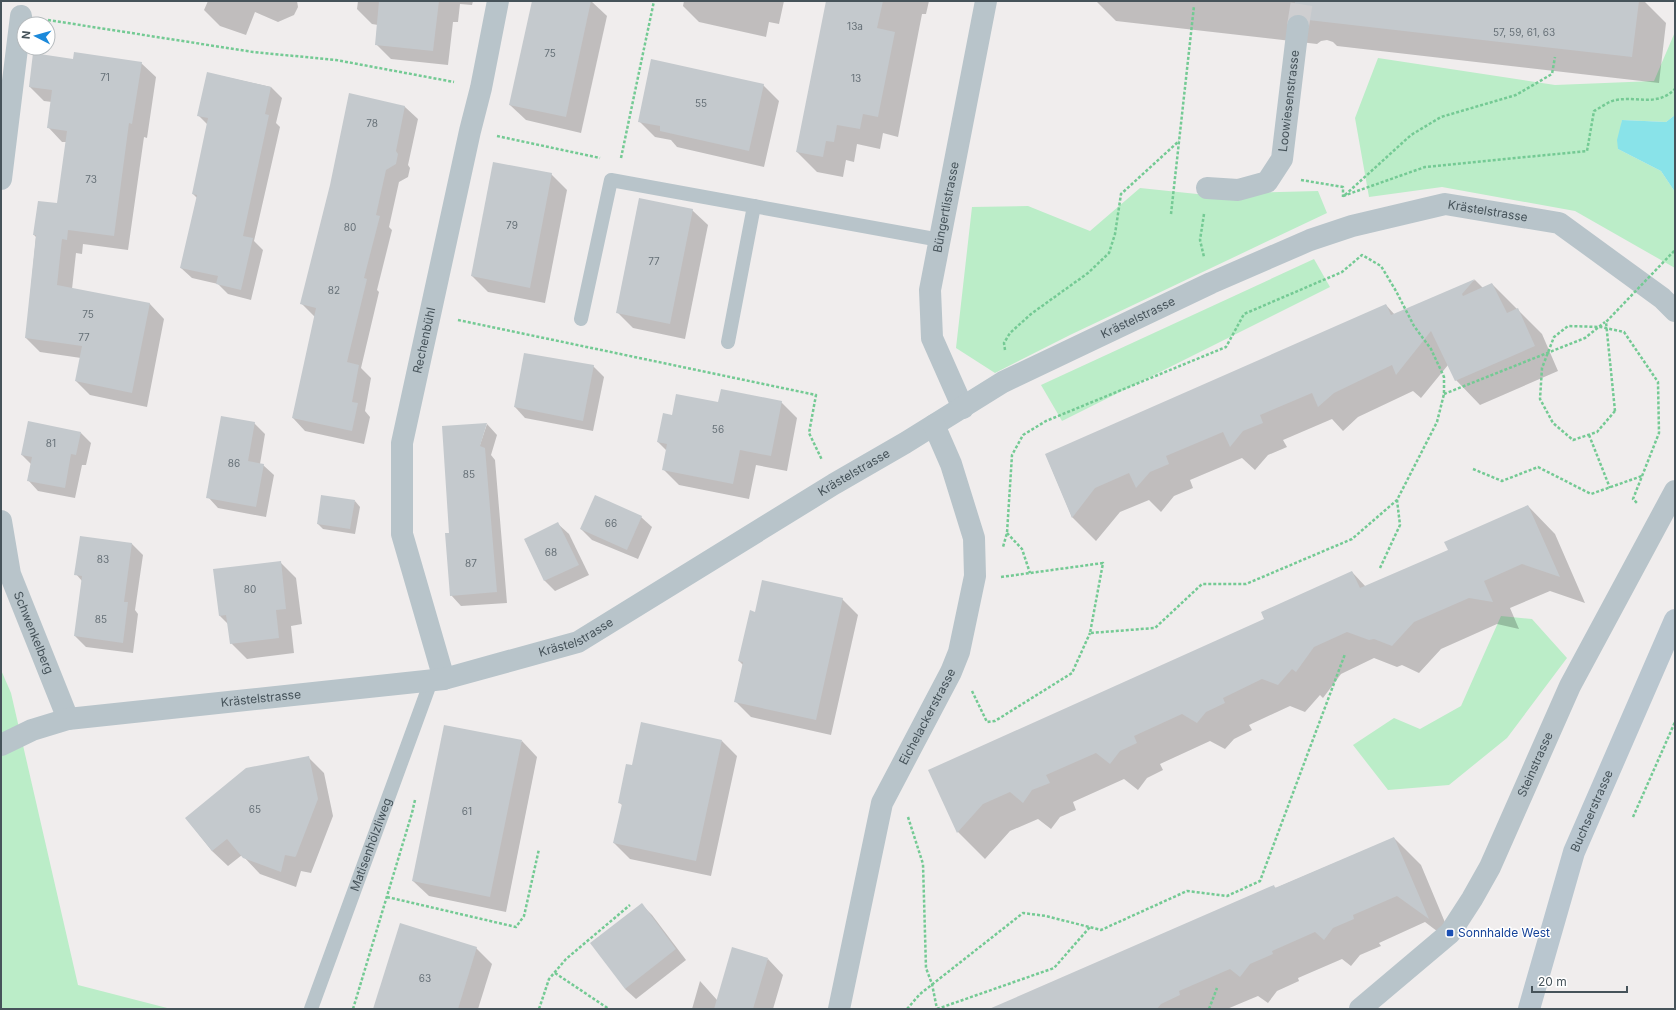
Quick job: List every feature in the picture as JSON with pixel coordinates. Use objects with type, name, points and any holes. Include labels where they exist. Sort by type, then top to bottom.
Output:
[{"type":"main road","name":"Buchserstrasse","points":[[1528,1009],[1574,852],[1675,620]]},
{"type":"street","name":"Rechenbühl","points":[[438,680],[402,534],[402,443],[470,131],[482,88],[498,1]]},
{"type":"street","name":"Büngertlistrasse","points":[[962,408],[932,338],[930,290],[986,1]]},
{"type":"street","name":"Loowiesenstrasse","points":[[1208,188],[1238,190],[1267,182],[1282,159],[1298,26]]},
{"type":"street","points":[[1,179],[16,56]]},
{"type":"street","name":"Krästelstrasse","points":[[1,745],[32,730],[68,719],[438,680],[578,642],[834,484],[934,426],[1009,379],[1211,283],[1310,240],[1352,226],[1445,204],[1559,223],[1662,298],[1675,311]]},
{"type":"street","name":"Eichelackerstrasse","points":[[839,1009],[882,803],[951,672],[959,652],[974,576],[974,538],[951,464],[934,426]]},
{"type":"street","name":"Steinstrasse","points":[[1360,1009],[1450,933],[1472,899],[1490,867],[1570,686],[1675,491]]},
{"type":"street","name":"Schwenkelberg","points":[[1,521],[10,574],[68,719]]},
{"type":"lane","points":[[581,319],[611,180],[940,240]]},
{"type":"lane","points":[[728,342],[754,206]]},
{"type":"lane","name":"Matisenhölzliweg","points":[[311,1009],[438,680]]},
{"type":"path","points":[[620,162],[654,1]]},
{"type":"path","points":[[1171,214],[1194,6]]},
{"type":"path","points":[[56,21],[253,52],[336,60],[482,88]]},
{"type":"path","points":[[1555,57],[1552,74],[1516,95],[1440,117],[1411,135],[1343,196],[1425,167],[1587,151],[1594,111],[1615,100],[1657,100],[1670,94],[1675,89]]},
{"type":"path","points":[[1009,379],[1004,343],[1010,333],[1031,314],[1088,273],[1108,253],[1115,234],[1120,194],[1179,141]]},
{"type":"path","points":[[1306,182],[1343,187]]},
{"type":"path","points":[[1208,188],[1200,240],[1211,283]]},
{"type":"path","points":[[1444,394],[1585,338],[1606,322],[1675,250]]},
{"type":"path","points":[[1003,548],[1007,533],[1012,455],[1023,435],[1046,421],[1226,347],[1244,314],[1342,272],[1362,255],[1381,266],[1414,326],[1432,349],[1444,377],[1444,394],[1437,422],[1397,500],[1352,539],[1246,584],[1202,584],[1155,628],[1090,633]]},
{"type":"path","points":[[430,315],[816,395],[809,433],[834,484]]},
{"type":"path","points":[[1606,322],[1615,410],[1598,432],[1573,440],[1553,423],[1540,399],[1542,368],[1554,337],[1568,326],[1601,327],[1624,332],[1658,382],[1659,433],[1633,499],[1657,524]]},
{"type":"path","points":[[1589,435],[1610,488]]},
{"type":"path","points":[[1473,469],[1502,481],[1538,467],[1592,494],[1642,476]]},
{"type":"path","points":[[1380,568],[1400,525],[1397,500]]},
{"type":"path","points":[[1007,533],[1022,549],[1030,572]]},
{"type":"path","points":[[951,672],[966,680],[987,722],[995,721],[1072,673],[1090,633],[1104,563],[997,577],[974,576]]},
{"type":"path","points":[[907,1009],[920,994],[932,984],[1023,913],[1046,916],[1101,930],[1187,891],[1227,896],[1260,881],[1345,654]]},
{"type":"path","points":[[1633,817],[1675,722]]},
{"type":"path","points":[[890,788],[906,810],[923,864],[926,968],[932,984],[937,1009],[1054,968],[1090,927]]},
{"type":"path","points":[[353,1009],[412,814],[415,798]]},
{"type":"path","points":[[387,897],[516,927],[524,916],[539,849]]},
{"type":"path","points":[[540,1009],[549,980],[566,959],[630,905]]},
{"type":"path","points":[[555,973],[609,1009]]},
{"type":"path","points":[[1209,1009],[1217,988]]},
{"type":"green space","points":[[1675,32],[1675,115],[1666,122],[1622,120],[1618,149],[1661,171],[1675,192],[1675,268],[1575,211],[1442,187],[1369,197],[1355,118],[1378,58],[1555,85],[1654,81]]},
{"type":"green space","points":[[1140,188],[1197,194],[1318,191],[1327,213],[1070,335],[995,373],[956,348],[972,207],[1028,206],[1090,231]]},
{"type":"green space","points":[[1314,259],[1330,287],[1062,421],[1041,385]]},
{"type":"green space","points":[[1501,616],[1532,619],[1567,658],[1507,738],[1449,785],[1388,790],[1353,745],[1394,718],[1420,729],[1461,706]]},
{"type":"green space","points":[[1,670],[11,693],[78,985],[171,1009],[1,1009]]},
{"type":"water","points":[[1675,115],[1675,192],[1661,171],[1618,149],[1617,140],[1622,120],[1666,122]]},
{"type":"building","points":[[379,1],[439,1],[433,51],[375,45]]},
{"type":"building","points":[[532,1],[591,1],[566,117],[509,105]]},
{"type":"building","points":[[826,1],[883,1],[877,28],[895,32],[878,117],[863,114],[860,129],[837,125],[834,142],[826,141],[823,157],[796,152]]},
{"type":"building","points":[[1295,1],[1639,1],[1632,57],[1308,20],[1305,16],[1294,14]]},
{"type":"building","points":[[74,52],[142,62],[132,124],[129,123],[114,236],[68,230],[67,240],[62,239],[57,285],[150,303],[132,393],[75,381],[82,346],[25,338],[36,235],[33,235],[38,201],[57,203],[67,131],[47,128],[52,90],[29,87],[33,56],[53,56],[73,59]]},
{"type":"building","points":[[651,59],[764,84],[749,151],[660,131],[660,126],[638,122]]},
{"type":"building","points":[[207,72],[271,87],[265,114],[269,115],[243,236],[253,238],[241,290],[216,284],[218,276],[180,268],[197,195],[192,194],[208,118],[197,116]]},
{"type":"building","points":[[349,93],[405,106],[396,151],[398,154],[396,164],[386,170],[376,215],[380,216],[364,278],[367,279],[347,362],[359,365],[352,402],[358,403],[352,431],[292,418],[316,308],[300,304],[330,185]]},
{"type":"building","points":[[493,162],[552,173],[530,288],[471,276]]},
{"type":"building","points":[[639,198],[693,209],[670,324],[616,313]]},
{"type":"building","points":[[1475,279],[1462,294],[1463,296],[1492,283],[1507,313],[1518,308],[1535,346],[1455,381],[1431,331],[1396,375],[1392,365],[1334,393],[1318,407],[1312,393],[1260,415],[1263,423],[1243,431],[1230,447],[1223,432],[1166,456],[1169,464],[1150,472],[1136,488],[1129,473],[1095,488],[1072,518],[1045,454],[1386,304],[1391,315]]},
{"type":"building","points":[[524,353],[594,365],[583,421],[514,407]]},
{"type":"building","points":[[721,389],[782,401],[771,456],[740,450],[733,484],[662,470],[667,444],[657,442],[663,413],[672,415],[676,394],[718,402]]},
{"type":"building","points":[[221,416],[255,422],[248,461],[264,464],[256,507],[206,498]]},
{"type":"building","points":[[28,421],[81,432],[76,455],[71,454],[65,488],[27,481],[32,457],[21,455]]},
{"type":"building","points":[[487,423],[480,446],[485,448],[497,592],[450,596],[445,533],[449,533],[442,426]]},
{"type":"building","points":[[321,495],[355,500],[350,529],[317,524]]},
{"type":"building","points":[[595,495],[642,516],[627,550],[580,529]]},
{"type":"building","points":[[1528,505],[1560,577],[1522,564],[1484,581],[1493,602],[1469,598],[1414,622],[1392,646],[1374,639],[1369,640],[1347,632],[1314,647],[1296,672],[1292,669],[1278,685],[1262,679],[1223,698],[1225,703],[1206,712],[1197,723],[1182,714],[1134,736],[1137,743],[1120,751],[1110,764],[1096,753],[1046,775],[1050,783],[1032,790],[1023,803],[1010,792],[983,804],[957,833],[928,770],[1264,619],[1261,612],[1352,571],[1360,588],[1448,550],[1444,542]]},
{"type":"building","points":[[558,522],[579,565],[544,581],[524,539]]},
{"type":"building","points":[[80,536],[132,543],[124,602],[128,602],[123,643],[74,636],[82,576],[74,575]]},
{"type":"building","points":[[281,561],[286,609],[276,610],[279,638],[230,644],[226,615],[219,616],[213,569]]},
{"type":"building","points":[[762,580],[843,598],[816,720],[734,702],[743,662],[738,661],[750,610],[755,612]]},
{"type":"building","points":[[641,722],[722,740],[696,861],[613,843],[622,804],[618,803],[626,764],[632,765]]},
{"type":"building","points":[[444,725],[522,740],[490,897],[412,881]]},
{"type":"building","points":[[309,756],[318,799],[296,856],[285,855],[281,872],[243,858],[227,839],[212,851],[185,818],[246,768]]},
{"type":"building","points":[[1394,837],[1429,919],[1397,896],[1353,915],[1354,919],[1333,928],[1324,940],[1315,932],[1272,951],[1273,954],[1250,964],[1240,977],[1230,969],[1179,991],[1180,995],[1161,1004],[1157,1009],[989,1009],[1274,885],[1275,888]]},
{"type":"building","points":[[642,903],[676,949],[625,989],[590,943]]},
{"type":"building","points":[[400,923],[477,947],[458,1009],[373,1009]]},
{"type":"building","points":[[732,947],[768,958],[753,1009],[714,1009]]},
{"type":"tunnel","points":[[1298,26],[1302,1]]},
{"type":"place","name":"Sonnhalde West","points":[[1450,933]]}]
